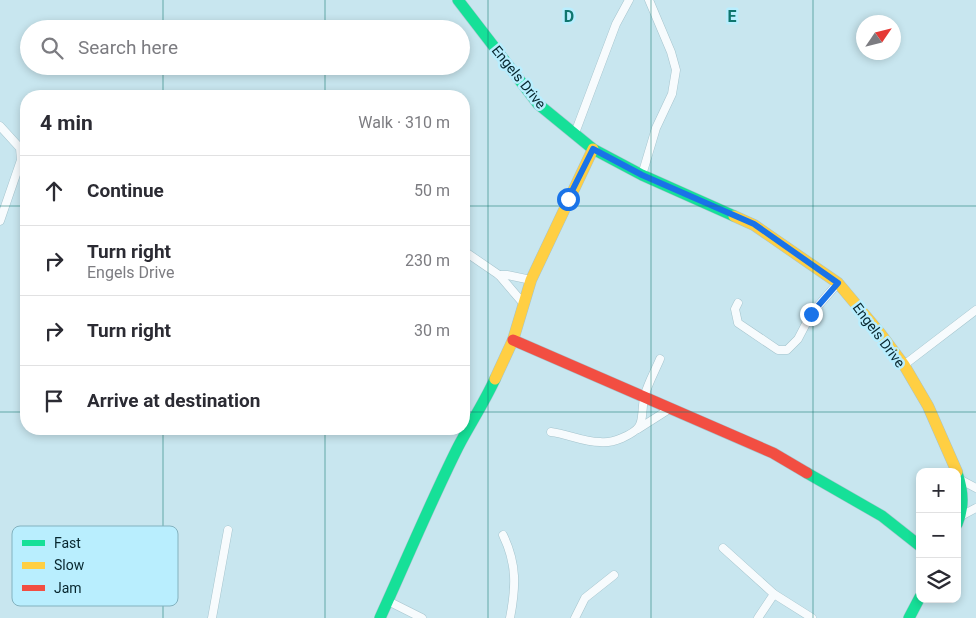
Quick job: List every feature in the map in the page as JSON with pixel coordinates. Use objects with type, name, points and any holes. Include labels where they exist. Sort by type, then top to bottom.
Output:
[{"type":"street","name":"Engels Drive","points":[[458,0],[538,104],[593,149],[642,175],[754,224],[838,283],[904,365],[928,406],[955,468]]},
{"type":"street","points":[[575,133],[616,24],[629,0]]},
{"type":"street","points":[[642,175],[656,128],[672,94],[676,70],[671,52],[649,0]]},
{"type":"street","points":[[0,126],[20,148]]},
{"type":"street","points":[[470,429],[513,340],[531,280],[593,149]]},
{"type":"street","points":[[0,221],[20,163]]},
{"type":"street","points":[[470,255],[499,275],[523,303]]},
{"type":"street","points":[[499,275],[531,280]]},
{"type":"street","points":[[738,303],[735,310],[738,323],[778,350],[787,350],[798,339],[811,314],[838,283]]},
{"type":"street","points":[[904,365],[976,310]]},
{"type":"street","points":[[513,340],[773,453],[882,516],[916,543]]},
{"type":"street","points":[[638,430],[642,418],[644,397],[660,359]]},
{"type":"street","points":[[551,432],[600,443],[614,442],[638,430],[671,408]]},
{"type":"street","points":[[380,618],[447,472],[467,435]]},
{"type":"street","points":[[961,477],[976,488]]},
{"type":"street","points":[[961,519],[976,508]]},
{"type":"street","points":[[212,618],[228,530]]},
{"type":"street","points":[[503,535],[513,563],[516,580],[510,618]]},
{"type":"street","points":[[723,548],[774,594],[812,618]]},
{"type":"street","points":[[575,618],[584,598],[614,575]]},
{"type":"street","points":[[758,618],[774,594]]},
{"type":"street","points":[[388,601],[422,618]]},
{"type":"street","points":[[909,618],[917,603]]},
{"type":"traffic: fast","points":[[458,0],[538,104],[593,149],[642,175],[734,216]]},
{"type":"traffic: fast","points":[[470,426],[495,379]]},
{"type":"traffic: fast","points":[[380,618],[465,435]]},
{"type":"traffic: fast","points":[[807,473],[882,516],[916,543]]},
{"type":"traffic: fast","points":[[961,486],[961,512]]},
{"type":"traffic: fast","points":[[909,618],[917,603]]},
{"type":"traffic: slow","points":[[495,379],[513,340],[531,280],[593,149]]},
{"type":"traffic: slow","points":[[734,216],[754,225],[838,283],[904,365],[928,406],[955,468]]},
{"type":"traffic: jam","points":[[513,340],[773,453],[807,473]]},
{"type":"route","points":[[568,199],[593,149],[642,175],[754,224],[838,283],[811,314]]}]
